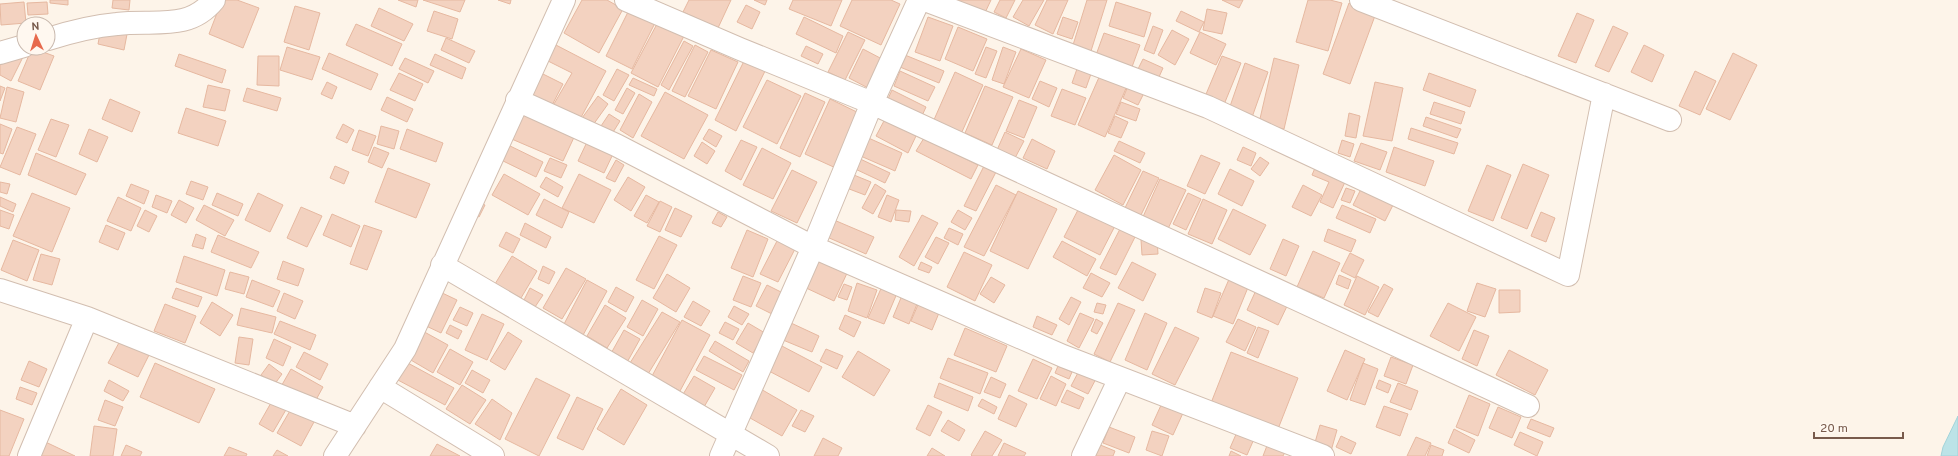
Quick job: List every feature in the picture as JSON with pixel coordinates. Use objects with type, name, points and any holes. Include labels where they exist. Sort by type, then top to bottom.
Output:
[{"type":"street","points":[[56,37],[117,24],[174,22],[191,18],[205,11],[214,0]]},
{"type":"street","points":[[335,456],[405,349],[517,100],[564,0]]},
{"type":"street","points":[[626,0],[740,50],[872,103],[1528,406]]},
{"type":"street","points":[[721,456],[813,247],[872,103],[919,0]]},
{"type":"street","points":[[925,0],[1208,107],[1568,275],[1604,94]]},
{"type":"street","points":[[1361,0],[1670,120]]},
{"type":"street","points":[[0,53],[16,48]]},
{"type":"street","points":[[517,100],[616,145],[813,247],[1063,356],[1323,456]]},
{"type":"street","points":[[442,266],[768,456]]},
{"type":"street","points":[[0,290],[87,318],[355,426]]},
{"type":"street","points":[[29,456],[87,318]]},
{"type":"street","points":[[1083,456],[1120,378]]},
{"type":"street","points":[[380,387],[493,456]]},
{"type":"water","points":[[1958,416],[1958,456],[1941,456],[1943,447]]},
{"type":"building","points":[[50,0],[68,0],[68,5],[50,3]]},
{"type":"building","points":[[113,0],[130,0],[129,10],[112,8]]},
{"type":"building","points":[[222,0],[237,0],[259,8],[243,48],[209,34]]},
{"type":"building","points":[[398,0],[418,0],[416,7]]},
{"type":"building","points":[[423,0],[465,0],[460,12]]},
{"type":"building","points":[[498,0],[511,0],[510,4]]},
{"type":"building","points":[[582,0],[607,0],[623,9],[599,53],[564,33]]},
{"type":"building","points":[[689,0],[731,0],[718,28],[683,12]]},
{"type":"building","points":[[754,0],[767,0],[765,5]]},
{"type":"building","points":[[793,0],[842,0],[831,26],[789,9]]},
{"type":"building","points":[[852,0],[891,0],[900,4],[881,45],[840,26]]},
{"type":"building","points":[[947,0],[991,0],[983,17]]},
{"type":"building","points":[[1000,0],[1015,0],[1006,18],[994,12]]},
{"type":"building","points":[[1023,0],[1044,0],[1029,26],[1013,17]]},
{"type":"building","points":[[1047,0],[1068,0],[1053,34],[1035,25]]},
{"type":"building","points":[[1087,0],[1107,0],[1091,51],[1073,45]]},
{"type":"building","points":[[1222,0],[1243,0],[1239,8]]},
{"type":"building","points":[[1308,0],[1330,0],[1342,3],[1328,51],[1296,42]]},
{"type":"building","points":[[24,2],[25,16],[16,16],[16,24],[1,25],[0,4]]},
{"type":"building","points":[[47,2],[48,14],[28,15],[27,3]]},
{"type":"building","points":[[1116,2],[1151,13],[1144,37],[1109,26]]},
{"type":"building","points":[[1349,3],[1376,13],[1350,84],[1323,74]]},
{"type":"building","points":[[746,5],[760,12],[752,29],[737,22]]},
{"type":"building","points":[[295,6],[320,13],[309,50],[284,42]]},
{"type":"building","points":[[379,8],[413,24],[404,41],[371,26]]},
{"type":"building","points":[[630,8],[656,21],[632,69],[606,56]]},
{"type":"building","points":[[1207,9],[1227,13],[1222,34],[1203,30]]},
{"type":"building","points":[[434,11],[458,19],[452,39],[427,31]]},
{"type":"building","points":[[1181,11],[1204,22],[1199,32],[1176,21]]},
{"type":"building","points":[[1577,13],[1594,20],[1576,63],[1558,56]]},
{"type":"building","points":[[804,17],[843,36],[836,53],[796,34]]},
{"type":"building","points":[[928,17],[953,26],[940,61],[915,52]]},
{"type":"building","points":[[1063,17],[1078,22],[1072,39],[1057,34]]},
{"type":"building","points":[[658,22],[684,36],[658,87],[631,73]]},
{"type":"building","points":[[102,23],[128,29],[124,50],[98,44]]},
{"type":"building","points":[[356,24],[402,44],[392,66],[346,45]]},
{"type":"building","points":[[1153,26],[1163,30],[1154,54],[1144,50]]},
{"type":"building","points":[[1613,26],[1628,33],[1609,72],[1595,66]]},
{"type":"building","points":[[958,27],[987,39],[973,71],[945,59]]},
{"type":"building","points":[[1172,30],[1189,39],[1175,65],[1158,55]]},
{"type":"building","points":[[848,32],[865,40],[845,80],[828,72]]},
{"type":"building","points":[[1200,32],[1226,44],[1216,65],[1190,53]]},
{"type":"building","points":[[1104,33],[1140,45],[1132,67],[1096,55]]},
{"type":"building","points":[[446,38],[475,51],[469,63],[441,50]]},
{"type":"building","points":[[684,41],[693,46],[669,90],[661,85]]},
{"type":"building","points":[[554,44],[606,71],[578,123],[551,109],[572,73],[546,60]]},
{"type":"building","points":[[695,45],[708,52],[685,97],[672,91]]},
{"type":"building","points":[[1644,45],[1664,55],[1652,82],[1631,72]]},
{"type":"building","points":[[806,46],[823,54],[818,64],[801,56]]},
{"type":"building","points":[[287,47],[320,57],[312,80],[280,70]]},
{"type":"building","points":[[986,47],[997,51],[986,78],[975,74]]},
{"type":"building","points":[[1003,47],[1016,52],[1004,84],[992,80]]},
{"type":"building","points":[[0,49],[16,53],[16,56],[24,56],[11,81],[0,75]]},
{"type":"building","points":[[863,49],[884,60],[870,89],[849,78]]},
{"type":"building","points":[[1021,49],[1046,60],[1029,98],[1003,87]]},
{"type":"building","points":[[711,50],[738,62],[716,109],[688,96]]},
{"type":"building","points":[[329,53],[378,74],[371,90],[322,69]]},
{"type":"building","points":[[1733,53],[1757,65],[1730,120],[1706,109]]},
{"type":"building","points":[[179,54],[226,70],[222,83],[175,66]]},
{"type":"building","points":[[435,54],[466,68],[462,79],[430,65]]},
{"type":"building","points":[[905,55],[944,71],[939,83],[900,67]]},
{"type":"building","points":[[29,56],[54,56],[40,90],[18,81]]},
{"type":"building","points":[[258,56],[279,56],[279,86],[257,85]]},
{"type":"building","points":[[1222,56],[1241,63],[1223,107],[1204,99]]},
{"type":"building","points":[[405,58],[434,71],[428,83],[399,69]]},
{"type":"building","points":[[1274,58],[1299,65],[1284,129],[1259,123]]},
{"type":"building","points":[[745,59],[766,69],[736,131],[715,120]]},
{"type":"building","points":[[1143,59],[1163,68],[1155,86],[1134,77]]},
{"type":"building","points":[[1245,63],[1268,72],[1250,123],[1227,115]]},
{"type":"building","points":[[1078,66],[1092,71],[1086,88],[1072,83]]},
{"type":"building","points":[[617,69],[629,75],[614,101],[603,95]]},
{"type":"building","points":[[535,70],[563,84],[548,113],[520,99]]},
{"type":"building","points":[[900,71],[935,87],[928,101],[894,86]]},
{"type":"building","points":[[1695,71],[1716,81],[1700,115],[1679,106]]},
{"type":"building","points":[[955,72],[983,85],[961,134],[933,122]]},
{"type":"building","points":[[399,73],[423,84],[415,101],[390,90]]},
{"type":"building","points":[[1429,73],[1476,90],[1470,107],[1423,90]]},
{"type":"building","points":[[1100,75],[1127,86],[1105,137],[1078,125]]},
{"type":"building","points":[[633,78],[657,89],[654,96],[629,85]]},
{"type":"building","points":[[767,80],[801,96],[777,144],[743,127]]},
{"type":"building","points":[[1040,81],[1057,88],[1049,107],[1032,99]]},
{"type":"building","points":[[327,82],[337,87],[332,99],[321,94]]},
{"type":"building","points":[[1375,82],[1403,88],[1392,141],[1363,136]]},
{"type":"building","points":[[208,85],[230,90],[225,111],[203,107]]},
{"type":"building","points":[[0,86],[5,88],[0,101]]},
{"type":"building","points":[[985,86],[1013,97],[992,145],[965,133]]},
{"type":"building","points":[[1128,86],[1144,93],[1138,105],[1123,98]]},
{"type":"building","points":[[7,87],[24,92],[16,122],[0,118]]},
{"type":"building","points":[[247,88],[281,98],[277,111],[243,101]]},
{"type":"building","points":[[627,88],[635,93],[623,114],[615,110]]},
{"type":"building","points":[[1062,89],[1086,98],[1075,125],[1051,116]]},
{"type":"building","points":[[892,90],[926,107],[921,118],[887,101]]},
{"type":"building","points":[[665,92],[708,115],[684,159],[641,136]]},
{"type":"building","points":[[805,93],[825,102],[800,157],[780,148]]},
{"type":"building","points":[[639,94],[652,102],[633,138],[620,130]]},
{"type":"building","points":[[598,96],[608,104],[593,125],[582,118]]},
{"type":"building","points":[[387,97],[413,109],[407,122],[381,110]]},
{"type":"building","points":[[110,99],[140,112],[132,132],[102,119]]},
{"type":"building","points":[[830,99],[863,115],[838,169],[805,154]]},
{"type":"building","points":[[1019,100],[1037,107],[1024,138],[1006,131]]},
{"type":"building","points":[[1121,102],[1140,109],[1136,121],[1116,114]]},
{"type":"building","points":[[1434,102],[1465,112],[1461,124],[1430,114]]},
{"type":"building","points":[[186,108],[226,121],[218,146],[178,133]]},
{"type":"building","points":[[520,109],[576,133],[563,161],[507,137]]},
{"type":"building","points":[[1349,113],[1360,116],[1356,138],[1345,136]]},
{"type":"building","points":[[609,114],[620,121],[610,137],[599,129]]},
{"type":"building","points":[[1115,116],[1128,122],[1121,138],[1108,133]]},
{"type":"building","points":[[1426,117],[1461,129],[1457,138],[1423,126]]},
{"type":"building","points":[[51,119],[69,125],[56,157],[38,150]]},
{"type":"building","points":[[885,119],[916,136],[908,153],[876,136]]},
{"type":"building","points":[[0,124],[12,129],[3,154],[0,153]]},
{"type":"building","points":[[343,124],[354,130],[347,143],[336,138]]},
{"type":"building","points":[[381,126],[399,131],[394,149],[377,144]]},
{"type":"building","points":[[17,127],[36,134],[20,175],[0,167]]},
{"type":"building","points":[[1411,128],[1458,143],[1454,154],[1408,139]]},
{"type":"building","points":[[89,129],[108,137],[97,162],[79,154]]},
{"type":"building","points":[[407,129],[443,143],[436,162],[400,149]]},
{"type":"building","points":[[709,129],[722,136],[716,147],[703,139]]},
{"type":"building","points":[[359,130],[376,136],[368,156],[352,150]]},
{"type":"building","points":[[1005,132],[1024,141],[1015,158],[997,150]]},
{"type":"building","points":[[864,136],[902,153],[895,171],[856,154]]},
{"type":"building","points":[[924,138],[978,165],[971,179],[916,151]]},
{"type":"building","points":[[1032,139],[1055,151],[1047,169],[1023,158]]},
{"type":"building","points":[[741,140],[757,147],[741,180],[725,171]]},
{"type":"building","points":[[1342,140],[1354,144],[1350,157],[1338,153]]},
{"type":"building","points":[[1119,141],[1145,153],[1140,163],[1114,151]]},
{"type":"building","points":[[587,142],[613,154],[604,173],[578,161]]},
{"type":"building","points":[[702,142],[715,151],[707,164],[694,156]]},
{"type":"building","points":[[1361,143],[1387,152],[1380,170],[1354,161]]},
{"type":"building","points":[[506,144],[543,162],[536,177],[499,159]]},
{"type":"building","points":[[374,147],[389,153],[382,168],[368,162]]},
{"type":"building","points":[[1243,147],[1256,153],[1251,166],[1237,160]]},
{"type":"building","points":[[1394,147],[1434,161],[1425,186],[1386,172]]},
{"type":"building","points":[[762,148],[791,163],[773,199],[743,185]]},
{"type":"building","points":[[36,153],[86,174],[76,195],[28,175]]},
{"type":"building","points":[[1114,155],[1141,170],[1123,205],[1095,190]]},
{"type":"building","points":[[1201,155],[1220,163],[1205,194],[1187,186]]},
{"type":"building","points":[[856,157],[890,173],[885,183],[851,167]]},
{"type":"building","points":[[1260,157],[1269,163],[1260,176],[1251,169]]},
{"type":"building","points":[[550,158],[567,165],[561,178],[544,171]]},
{"type":"building","points":[[616,160],[624,165],[615,182],[606,178]]},
{"type":"building","points":[[1523,164],[1549,175],[1527,229],[1501,218]]},
{"type":"building","points":[[1487,165],[1511,175],[1493,221],[1468,211]]},
{"type":"building","points":[[335,166],[349,172],[344,184],[330,178]]},
{"type":"building","points":[[984,166],[996,172],[976,211],[964,206]]},
{"type":"building","points":[[388,168],[430,184],[416,218],[375,202]]},
{"type":"building","points":[[1315,168],[1345,182],[1333,208],[1320,202],[1329,182],[1312,175]]},
{"type":"building","points":[[1230,169],[1254,181],[1242,206],[1218,194]]},
{"type":"building","points":[[792,170],[817,182],[797,223],[771,211]]},
{"type":"building","points":[[1143,171],[1159,178],[1140,217],[1124,210]]},
{"type":"building","points":[[849,173],[871,182],[865,195],[844,187]]},
{"type":"building","points":[[504,174],[540,194],[528,215],[492,195]]},
{"type":"building","points":[[579,174],[611,190],[594,223],[562,208]]},
{"type":"building","points":[[546,177],[563,187],[558,197],[540,187]]},
{"type":"building","points":[[628,177],[645,187],[631,211],[614,200]]},
{"type":"building","points":[[1160,179],[1186,190],[1167,231],[1142,219]]},
{"type":"building","points":[[191,181],[208,187],[203,200],[186,194]]},
{"type":"building","points":[[0,182],[10,184],[7,194],[0,192]]},
{"type":"building","points":[[131,184],[149,191],[144,204],[126,196]]},
{"type":"building","points":[[875,184],[886,191],[873,214],[862,208]]},
{"type":"building","points":[[996,185],[1016,195],[984,256],[964,247]]},
{"type":"building","points":[[1303,185],[1322,195],[1311,216],[1292,207]]},
{"type":"building","points":[[1362,187],[1394,203],[1385,221],[1353,205]]},
{"type":"building","points":[[1346,188],[1355,191],[1350,203],[1341,200]]},
{"type":"building","points":[[1018,191],[1057,209],[1028,269],[990,251]]},
{"type":"building","points":[[32,193],[70,208],[52,252],[13,236]]},
{"type":"building","points":[[217,193],[243,204],[238,216],[212,205]]},
{"type":"building","points":[[258,193],[283,205],[270,232],[245,220]]},
{"type":"building","points":[[1188,193],[1201,199],[1186,230],[1173,224]]},
{"type":"building","points":[[156,195],[172,201],[167,213],[152,207]]},
{"type":"building","points":[[646,195],[659,202],[647,223],[634,216]]},
{"type":"building","points":[[887,195],[899,200],[891,222],[878,217]]},
{"type":"building","points":[[0,197],[16,204],[13,212],[0,206]]},
{"type":"building","points":[[118,197],[141,208],[131,231],[107,221]]},
{"type":"building","points":[[544,199],[569,212],[562,228],[536,215]]},
{"type":"building","points":[[1203,199],[1227,210],[1212,244],[1188,234]]},
{"type":"building","points":[[179,200],[194,208],[186,223],[171,215]]},
{"type":"building","points":[[475,200],[485,205],[479,217],[469,211]]},
{"type":"building","points":[[660,201],[672,207],[660,232],[647,226]]},
{"type":"building","points":[[204,205],[234,220],[225,236],[196,220]]},
{"type":"building","points":[[1342,205],[1376,219],[1370,233],[1336,218]]},
{"type":"building","points":[[1080,206],[1116,224],[1100,255],[1064,237]]},
{"type":"building","points":[[301,207],[322,216],[307,247],[287,238]]},
{"type":"building","points":[[675,208],[692,216],[681,237],[665,230]]},
{"type":"building","points":[[1233,209],[1266,225],[1250,255],[1218,239]]},
{"type":"building","points":[[0,210],[14,215],[9,229],[0,226]]},
{"type":"building","points":[[145,210],[157,216],[149,232],[137,226]]},
{"type":"building","points":[[896,210],[911,211],[909,222],[895,220]]},
{"type":"building","points":[[958,210],[972,218],[965,230],[951,222]]},
{"type":"building","points":[[718,212],[727,217],[721,227],[712,223]]},
{"type":"building","points":[[1541,212],[1555,218],[1546,242],[1531,236]]},
{"type":"building","points":[[332,214],[360,226],[351,247],[323,235]]},
{"type":"building","points":[[922,215],[938,223],[914,266],[899,257]]},
{"type":"building","points":[[834,220],[874,237],[866,254],[827,237]]},
{"type":"building","points":[[525,223],[551,237],[546,248],[520,235]]},
{"type":"building","points":[[106,225],[125,233],[118,250],[99,242]]},
{"type":"building","points":[[364,225],[382,231],[367,270],[350,264]]},
{"type":"building","points":[[949,228],[963,234],[958,245],[944,238]]},
{"type":"building","points":[[1120,229],[1135,237],[1116,275],[1100,268]]},
{"type":"building","points":[[1328,229],[1356,240],[1351,252],[1324,241]]},
{"type":"building","points":[[747,230],[768,239],[753,277],[731,268]]},
{"type":"building","points":[[506,232],[520,239],[513,253],[499,246]]},
{"type":"building","points":[[196,234],[206,238],[203,249],[192,246]]},
{"type":"building","points":[[218,235],[259,252],[251,268],[211,252]]},
{"type":"building","points":[[659,236],[677,245],[654,289],[636,280]]},
{"type":"building","points":[[936,237],[949,243],[938,264],[925,257]]},
{"type":"building","points":[[1157,239],[1158,254],[1142,255],[1141,240]]},
{"type":"building","points":[[1283,239],[1299,246],[1286,276],[1270,269]]},
{"type":"building","points":[[13,240],[39,250],[27,281],[1,270]]},
{"type":"building","points":[[777,241],[795,249],[778,282],[760,274]]},
{"type":"building","points":[[1062,241],[1096,259],[1087,276],[1053,257]]},
{"type":"building","points":[[1313,251],[1340,263],[1324,298],[1297,287]]},
{"type":"building","points":[[964,252],[992,265],[975,301],[947,287]]},
{"type":"building","points":[[1350,253],[1364,260],[1355,278],[1341,271]]},
{"type":"building","points":[[41,254],[60,259],[52,285],[33,280]]},
{"type":"building","points":[[819,255],[849,269],[834,301],[804,287]]},
{"type":"building","points":[[184,256],[225,270],[217,296],[176,282]]},
{"type":"building","points":[[512,256],[537,271],[521,298],[495,284]]},
{"type":"building","points":[[283,261],[304,269],[298,286],[277,279]]},
{"type":"building","points":[[921,262],[932,267],[929,273],[918,269]]},
{"type":"building","points":[[1132,262],[1156,274],[1143,301],[1118,288]]},
{"type":"building","points":[[543,266],[555,272],[549,284],[538,279]]},
{"type":"building","points":[[566,268],[586,279],[562,319],[543,308]]},
{"type":"building","points":[[230,272],[249,277],[244,294],[225,289]]},
{"type":"building","points":[[1091,273],[1110,283],[1102,297],[1083,288]]},
{"type":"building","points":[[667,274],[690,288],[676,312],[653,298]]},
{"type":"building","points":[[1339,275],[1351,280],[1348,289],[1336,284]]},
{"type":"building","points":[[743,276],[761,283],[751,307],[733,300]]},
{"type":"building","points":[[1357,276],[1379,287],[1365,315],[1344,305]]},
{"type":"building","points":[[991,277],[1005,285],[994,303],[980,294]]},
{"type":"building","points":[[1230,277],[1249,285],[1233,324],[1213,316]]},
{"type":"building","points":[[252,280],[280,291],[273,307],[246,297]]},
{"type":"building","points":[[587,280],[607,291],[582,337],[563,326]]},
{"type":"building","points":[[857,283],[877,290],[867,318],[848,311]]},
{"type":"building","points":[[1477,283],[1496,289],[1485,317],[1467,311]]},
{"type":"building","points":[[844,284],[852,287],[847,300],[838,297]]},
{"type":"building","points":[[883,284],[898,291],[884,324],[868,318]]},
{"type":"building","points":[[1384,284],[1393,289],[1378,317],[1368,312]]},
{"type":"building","points":[[767,285],[783,293],[772,314],[756,306]]},
{"type":"building","points":[[616,287],[634,297],[626,312],[608,302]]},
{"type":"building","points":[[176,288],[202,297],[198,307],[172,298]]},
{"type":"building","points":[[530,288],[543,295],[535,307],[524,300]]},
{"type":"building","points":[[1205,288],[1221,293],[1212,318],[1197,312]]},
{"type":"building","points":[[1257,288],[1289,302],[1278,325],[1247,310]]},
{"type":"building","points":[[1499,290],[1520,290],[1520,312],[1499,313]]},
{"type":"building","points":[[438,291],[457,300],[441,333],[422,324]]},
{"type":"building","points":[[284,293],[303,301],[295,319],[277,311]]},
{"type":"building","points":[[903,293],[919,299],[909,324],[893,317]]},
{"type":"building","points":[[1071,297],[1081,302],[1069,325],[1059,319]]},
{"type":"building","points":[[642,300],[658,309],[643,336],[627,327]]},
{"type":"building","points":[[920,300],[941,308],[932,330],[911,321]]},
{"type":"building","points":[[693,301],[710,311],[701,326],[684,317]]},
{"type":"building","points":[[212,302],[233,315],[220,336],[200,323]]},
{"type":"building","points":[[1097,303],[1106,305],[1103,314],[1094,312]]},
{"type":"building","points":[[1118,303],[1135,310],[1110,362],[1094,354]]},
{"type":"building","points":[[1448,303],[1476,317],[1459,351],[1430,336]]},
{"type":"building","points":[[165,304],[196,316],[185,343],[154,331]]},
{"type":"building","points":[[605,305],[626,318],[607,348],[587,336]]},
{"type":"building","points":[[734,306],[749,314],[742,325],[728,317]]},
{"type":"building","points":[[460,307],[473,313],[467,326],[453,320]]},
{"type":"building","points":[[241,308],[276,317],[272,333],[237,325]]},
{"type":"building","points":[[662,312],[680,322],[648,374],[630,363]]},
{"type":"building","points":[[1080,313],[1094,319],[1079,348],[1067,341]]},
{"type":"building","points":[[1145,313],[1167,323],[1147,370],[1125,360]]},
{"type":"building","points":[[482,314],[504,324],[487,360],[465,350]]},
{"type":"building","points":[[845,315],[861,322],[854,337],[839,329]]},
{"type":"building","points":[[1037,316],[1057,325],[1052,335],[1033,327]]},
{"type":"building","points":[[1096,319],[1103,323],[1097,334],[1091,331]]},
{"type":"building","points":[[1238,319],[1256,327],[1245,351],[1226,342]]},
{"type":"building","points":[[682,320],[710,335],[680,391],[652,376]]},
{"type":"building","points":[[280,321],[316,335],[310,350],[274,334]]},
{"type":"building","points":[[725,322],[739,329],[733,340],[719,333]]},
{"type":"building","points":[[748,323],[765,333],[753,353],[736,343]]},
{"type":"building","points":[[791,323],[819,336],[812,352],[783,340]]},
{"type":"building","points":[[450,325],[462,331],[458,339],[446,333]]},
{"type":"building","points":[[1175,327],[1199,338],[1175,385],[1152,374]]},
{"type":"building","points":[[1258,327],[1269,331],[1258,358],[1247,353]]},
{"type":"building","points":[[965,328],[1007,346],[996,372],[954,355]]},
{"type":"building","points":[[419,329],[448,345],[433,373],[404,356]]},
{"type":"building","points":[[624,330],[640,339],[625,366],[609,357]]},
{"type":"building","points":[[1474,330],[1489,336],[1477,366],[1462,359]]},
{"type":"building","points":[[508,332],[522,341],[505,370],[490,361]]},
{"type":"building","points":[[239,337],[253,339],[249,365],[235,363]]},
{"type":"building","points":[[121,339],[150,353],[138,377],[108,363]]},
{"type":"building","points":[[274,339],[291,347],[283,366],[266,358]]},
{"type":"building","points":[[715,341],[749,361],[743,372],[709,351]]},
{"type":"building","points":[[780,345],[822,367],[809,392],[767,370]]},
{"type":"building","points":[[450,349],[473,362],[460,385],[437,372]]},
{"type":"building","points":[[826,349],[843,356],[837,369],[820,361]]},
{"type":"building","points":[[1345,350],[1365,359],[1347,400],[1327,391]]},
{"type":"building","points":[[1509,350],[1548,370],[1535,395],[1496,375]]},
{"type":"building","points":[[858,351],[890,370],[874,396],[842,377]]},
{"type":"building","points":[[304,352],[328,364],[320,380],[296,367]]},
{"type":"building","points":[[1231,352],[1298,378],[1278,429],[1211,403]]},
{"type":"building","points":[[704,356],[742,375],[734,390],[696,370]]},
{"type":"building","points":[[1391,357],[1413,365],[1406,384],[1384,376]]},
{"type":"building","points":[[948,358],[988,373],[980,394],[940,378]]},
{"type":"building","points":[[1033,359],[1052,368],[1037,399],[1018,391]]},
{"type":"building","points":[[29,361],[47,369],[39,387],[21,380]]},
{"type":"building","points":[[406,362],[454,388],[445,405],[396,379]]},
{"type":"building","points":[[155,363],[215,389],[199,423],[140,397]]},
{"type":"building","points":[[1363,363],[1378,369],[1365,405],[1350,400]]},
{"type":"building","points":[[269,364],[282,374],[274,385],[261,375]]},
{"type":"building","points":[[1058,366],[1072,372],[1069,379],[1055,373]]},
{"type":"building","points":[[1081,367],[1098,375],[1088,394],[1071,386]]},
{"type":"building","points":[[291,369],[323,387],[311,409],[279,390]]},
{"type":"building","points":[[472,370],[490,380],[483,393],[465,383]]},
{"type":"building","points":[[694,376],[715,388],[704,407],[682,396]]},
{"type":"building","points":[[1051,376],[1066,384],[1056,406],[1040,399]]},
{"type":"building","points":[[991,377],[1006,384],[1000,398],[984,392]]},
{"type":"building","points":[[536,378],[570,395],[539,456],[505,439]]},
{"type":"building","points":[[109,380],[129,391],[123,401],[104,391]]},
{"type":"building","points":[[1379,380],[1391,385],[1388,393],[1376,388]]},
{"type":"building","points":[[939,383],[973,397],[968,411],[934,397]]},
{"type":"building","points":[[1398,383],[1418,391],[1411,410],[1390,402]]},
{"type":"building","points":[[462,385],[486,400],[470,424],[446,409]]},
{"type":"building","points":[[20,387],[37,393],[32,405],[16,399]]},
{"type":"building","points":[[759,388],[797,410],[782,436],[743,414]]},
{"type":"building","points":[[621,389],[647,405],[624,445],[597,429]]},
{"type":"building","points":[[1067,390],[1084,398],[1079,409],[1061,402]]},
{"type":"building","points":[[1009,395],[1027,404],[1016,427],[998,419]]},
{"type":"building","points":[[1469,395],[1490,404],[1478,436],[1456,427]]},
{"type":"building","points":[[577,397],[603,409],[583,450],[557,438]]},
{"type":"building","points":[[492,399],[512,413],[500,440],[475,424]]},
{"type":"building","points":[[982,399],[997,407],[994,414],[978,406]]},
{"type":"building","points":[[105,400],[123,407],[115,426],[98,420]]},
{"type":"building","points":[[272,401],[287,408],[273,432],[259,424]]},
{"type":"building","points":[[1162,403],[1183,413],[1173,435],[1152,425]]},
{"type":"building","points":[[928,405],[942,412],[930,436],[916,429]]},
{"type":"building","points":[[1384,406],[1408,414],[1400,436],[1376,427]]},
{"type":"building","points":[[1498,407],[1521,417],[1512,438],[1489,428]]},
{"type":"building","points":[[291,409],[314,422],[301,446],[277,433]]},
{"type":"building","points":[[0,410],[24,419],[9,456],[0,456]]},
{"type":"building","points":[[801,410],[814,416],[805,432],[792,426]]},
{"type":"building","points":[[1531,419],[1554,428],[1550,437],[1527,428]]},
{"type":"building","points":[[948,420],[965,430],[959,441],[941,431]]},
{"type":"building","points":[[1320,425],[1337,430],[1331,451],[1314,446]]},
{"type":"building","points":[[94,426],[117,429],[113,456],[90,456]]},
{"type":"building","points":[[1109,427],[1135,437],[1129,453],[1103,443]]},
{"type":"building","points":[[1454,429],[1475,440],[1469,453],[1448,443]]},
{"type":"building","points":[[985,431],[1002,440],[992,456],[972,456],[971,455]]},
{"type":"building","points":[[1152,431],[1169,436],[1162,456],[1146,450]]},
{"type":"building","points":[[1237,432],[1254,439],[1247,455],[1230,448]]},
{"type":"building","points":[[1520,432],[1543,442],[1537,456],[1514,445]]},
{"type":"building","points":[[1341,436],[1356,443],[1351,454],[1336,447]]},
{"type":"building","points":[[35,437],[75,456],[31,456]]},
{"type":"building","points":[[1416,437],[1431,443],[1425,456],[1407,456]]},
{"type":"building","points":[[823,438],[842,448],[838,456],[814,456]]},
{"type":"building","points":[[1004,443],[1026,453],[1024,456],[998,456]]},
{"type":"building","points":[[1268,443],[1286,450],[1283,456],[1263,456]]},
{"type":"building","points":[[437,444],[460,456],[430,456]]},
{"type":"building","points":[[1098,444],[1115,451],[1113,456],[1094,456]]},
{"type":"building","points":[[126,445],[142,452],[140,456],[121,456]]},
{"type":"building","points":[[1431,445],[1444,450],[1442,456],[1427,456]]},
{"type":"building","points":[[229,447],[247,454],[246,456],[224,456]]},
{"type":"building","points":[[932,448],[945,456],[927,456]]},
{"type":"building","points":[[277,450],[288,456],[273,456]]},
{"type":"building","points":[[1231,451],[1241,456],[1229,456]]}]
